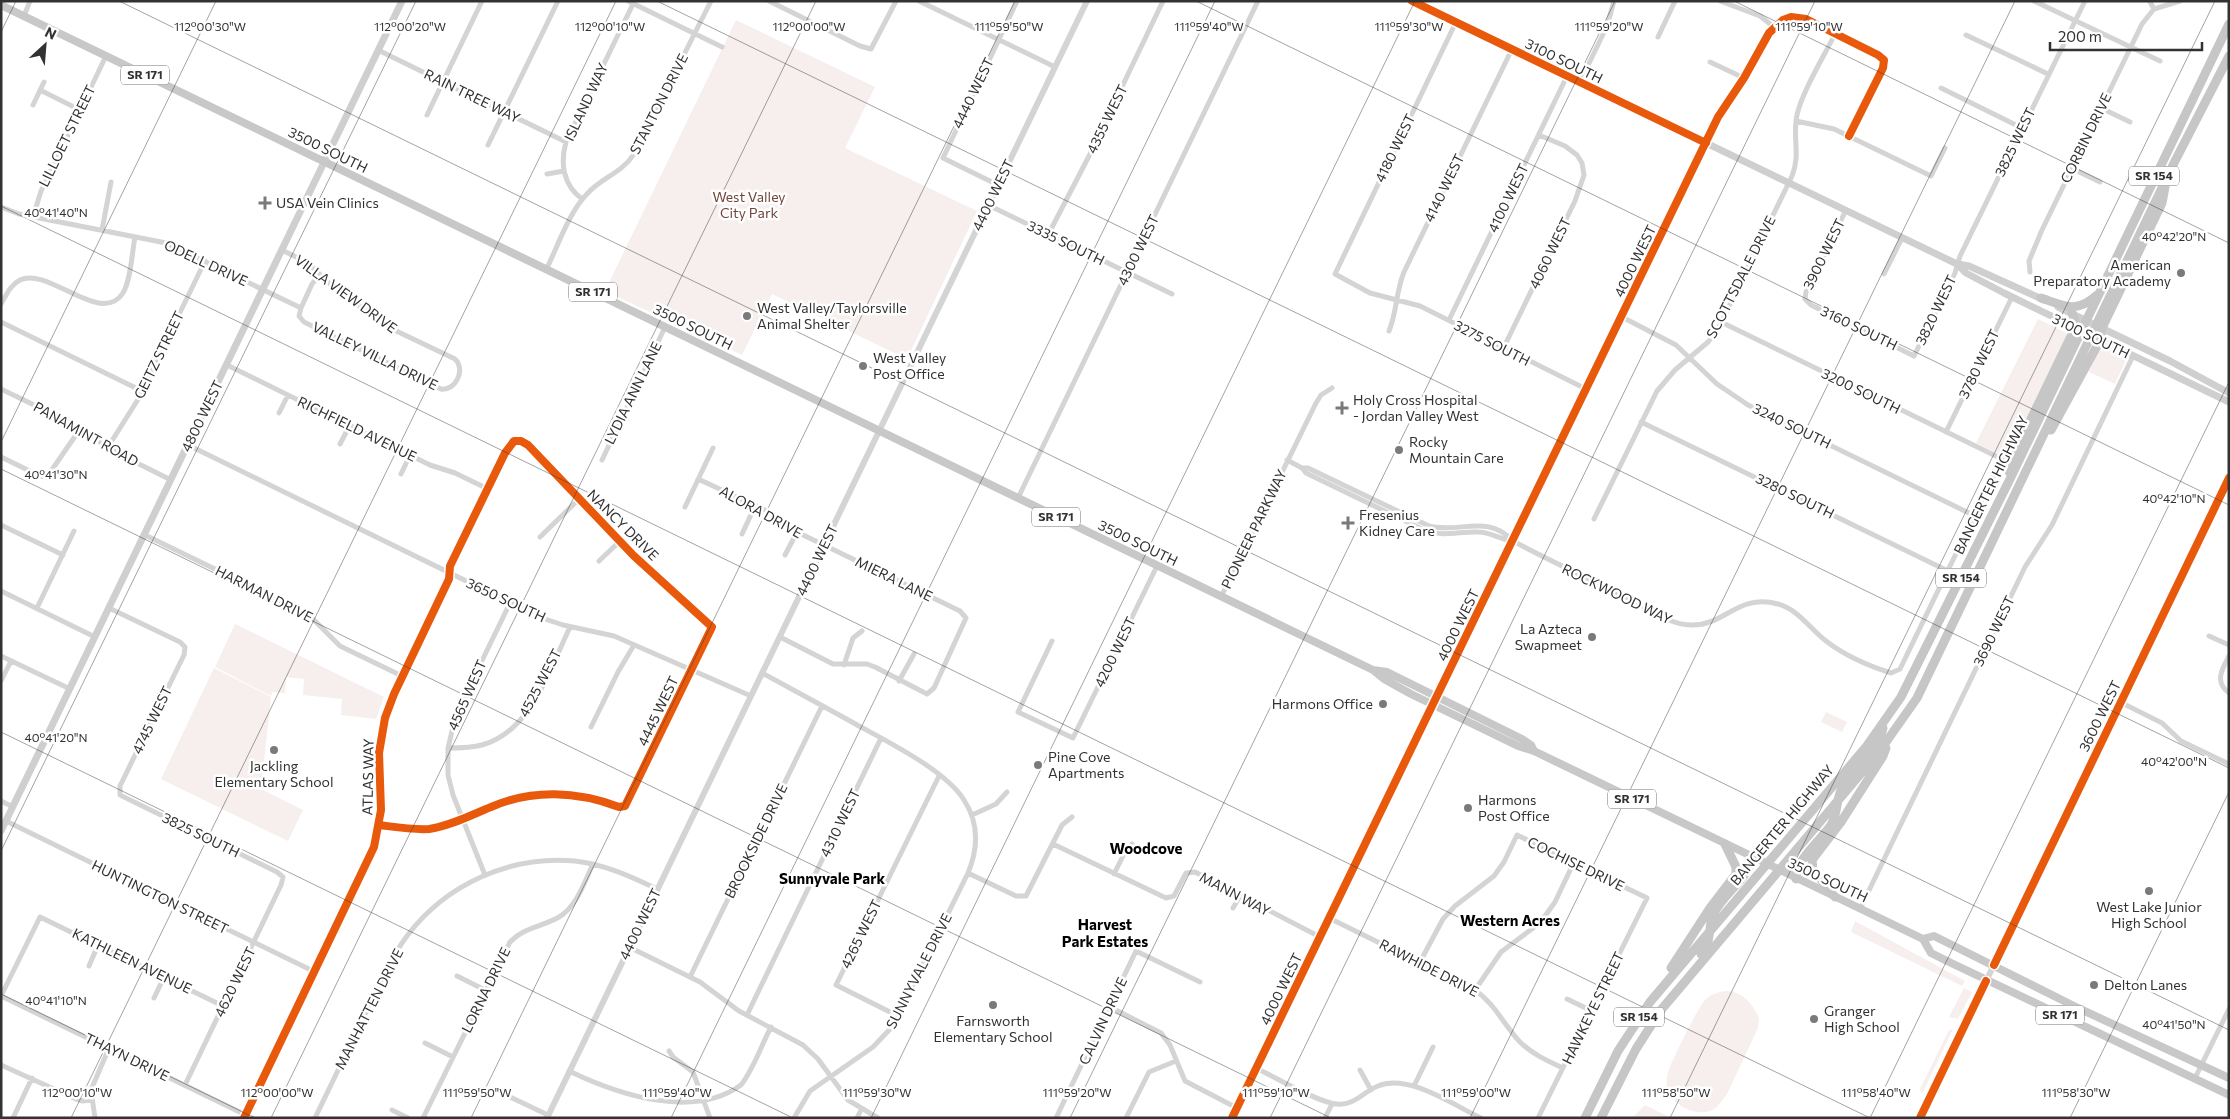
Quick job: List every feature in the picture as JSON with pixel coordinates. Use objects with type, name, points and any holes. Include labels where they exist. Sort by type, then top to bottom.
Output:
[{"type":"highway","name":"BANGERTER HIGHWAY","points":[[1585,1118],[1618,1051],[1655,995],[1866,747],[1901,697],[2010,479],[2078,329],[2086,320],[2229,24]]},
{"type":"highway","name":"SR 154","points":[[2165,182],[2229,56]]},
{"type":"highway","name":"BANGERTER HIGHWAY","points":[[1601,1118],[1632,1056],[1661,1010],[1887,743],[1922,688],[2091,336],[2099,326],[2162,203],[2167,164],[2212,72],[2212,60]]},
{"type":"highway","points":[[2041,298],[2073,308],[2086,304],[2099,293]]},
{"type":"highway","points":[[2072,313],[2078,329]]},
{"type":"highway","points":[[2041,439],[2050,432],[2097,346],[2105,343],[2099,326]]},
{"type":"highway","points":[[1979,571],[1978,559],[2009,494],[2010,479]]},
{"type":"highway","points":[[1796,879],[1796,872],[1805,857],[1832,824],[1844,784],[1880,740],[1884,723]]},
{"type":"highway","points":[[1836,897],[1813,870],[1812,860],[1841,822],[1884,756],[1887,743]]},
{"type":"highway","points":[[1618,1051],[1642,1004],[1735,876],[1736,867],[1725,844]]},
{"type":"highway","points":[[1661,1010],[1670,991],[1707,946],[1712,918],[1716,910],[1742,878],[1753,858]]},
{"type":"main road","name":"4800 WEST","points":[[1,831],[402,1]]},
{"type":"main road","name":"3100 SOUTH","points":[[1412,1],[1957,264],[1970,266],[2041,298],[2170,361],[2229,393]]},
{"type":"main road","name":"3500 SOUTH","points":[[1,5],[1374,670],[1384,679],[1522,739],[1531,745],[1534,751],[1923,939],[1931,954],[2229,1094]]},
{"type":"main road","name":"3100 SOUTH","points":[[1957,264],[1966,273],[2012,297],[2229,402]]},
{"type":"main road","name":"3500 SOUTH","points":[[1923,939],[1934,936],[2078,1008],[2229,1078]]},
{"type":"street","points":[[24,16],[30,1]]},
{"type":"street","points":[[427,115],[482,1]]},
{"type":"street","points":[[488,145],[558,1]]},
{"type":"street","name":"STANTON DRIVE","points":[[546,270],[582,199],[593,188],[619,171],[631,158],[711,1]]},
{"type":"street","points":[[769,1],[860,46],[871,48],[896,1]]},
{"type":"street","points":[[919,1],[1055,67]]},
{"type":"street","name":"4440 WEST","points":[[998,185],[944,158],[1017,1]]},
{"type":"street","name":"4400 WEST","points":[[547,1117],[1087,1]]},
{"type":"street","name":"4355 WEST","points":[[1048,235],[1089,156],[1163,1]]},
{"type":"street","name":"4300 WEST","points":[[1018,498],[1258,1]]},
{"type":"street","points":[[1580,82],[1609,22],[1614,1]]},
{"type":"street","points":[[1658,37],[1676,1]]},
{"type":"street","points":[[1720,1],[1760,16],[1774,26]]},
{"type":"street","points":[[1738,8],[1742,1]]},
{"type":"street","points":[[2034,1],[2160,61]]},
{"type":"street","name":"3825 WEST","points":[[1957,264],[2085,1]]},
{"type":"street","points":[[2150,2],[2154,9],[2180,1]]},
{"type":"street","points":[[630,2],[722,47]]},
{"type":"street","name":"ISLAND WAY","points":[[582,199],[574,193],[564,171],[562,159],[566,142],[630,2]]},
{"type":"street","name":"CORBIN DRIVE","points":[[2030,272],[2029,261],[2036,243],[2071,168],[2144,20],[2154,9]]},
{"type":"street","points":[[1706,144],[1723,108],[1744,78],[1761,44],[1774,26],[1787,18],[1800,18],[1884,60],[1883,68],[1849,136]]},
{"type":"street","name":"4180 WEST","points":[[1397,300],[1370,293],[1335,274],[1456,22]]},
{"type":"street","name":"SCOTTSDALE DRIVE","points":[[1594,518],[1641,422],[1661,386],[1675,370],[1710,340],[1721,322],[1789,183],[1797,159],[1796,121],[1801,103],[1835,34]]},
{"type":"street","points":[[1966,35],[2048,74]]},
{"type":"street","name":"4140 WEST","points":[[1389,331],[1395,317],[1400,284],[1407,265],[1512,49]]},
{"type":"street","name":"RAIN TREE WAY","points":[[378,50],[566,142]]},
{"type":"street","name":"LILLOET STREET","points":[[33,217],[41,190],[106,56]]},
{"type":"street","points":[[1710,62],[1744,78]]},
{"type":"street","name":"4100 WEST","points":[[1449,320],[1567,76]]},
{"type":"street","points":[[33,105],[44,82]]},
{"type":"street","points":[[1941,88],[2022,128]]},
{"type":"street","points":[[40,90],[80,110]]},
{"type":"street","points":[[2101,108],[2130,122]]},
{"type":"street","points":[[1796,121],[1834,129],[1931,176],[1945,148]]},
{"type":"street","name":"4060 WEST","points":[[1503,349],[1583,184],[1582,163],[1577,155],[1565,146],[1539,135]]},
{"type":"street","name":"4000 WEST","points":[[1232,1118],[1706,144]]},
{"type":"street","points":[[2071,168],[2100,182]]},
{"type":"street","points":[[547,174],[564,171]]},
{"type":"street","points":[[102,230],[111,182]]},
{"type":"street","name":"3335 SOUTH","points":[[988,205],[1172,294]]},
{"type":"street","name":"ODELL DRIVE","points":[[1,207],[14,213],[166,243],[264,290]]},
{"type":"street","name":"3900 WEST","points":[[1805,299],[1806,292],[1846,210]]},
{"type":"street","points":[[1,304],[14,284],[23,279],[30,278],[42,280],[97,303],[112,302],[120,296],[125,288],[135,237]]},
{"type":"street","points":[[1884,274],[1902,238]]},
{"type":"street","name":"VILLA VIEW DRIVE","points":[[282,250],[308,263],[319,275],[388,327],[458,362],[460,370],[454,385],[445,390]]},
{"type":"street","name":"GEITZ STREET","points":[[108,447],[142,390],[205,261]]},
{"type":"street","name":"3820 WEST","points":[[1914,356],[1955,273],[1957,264]]},
{"type":"street","points":[[301,308],[312,284],[319,275]]},
{"type":"street","name":"VALLEY VILLA DRIVE","points":[[264,290],[301,308],[299,317],[304,322],[445,390]]},
{"type":"street","name":"3780 WEST","points":[[1946,432],[2012,297]]},
{"type":"street","name":"3160 SOUTH","points":[[1805,299],[1811,305],[1914,356]]},
{"type":"street","name":"3275 SOUTH","points":[[1397,300],[1420,306],[1586,389]]},
{"type":"street","name":"3240 SOUTH","points":[[1622,316],[1666,339],[1690,358],[1717,384],[1748,405],[1975,516]]},
{"type":"street","points":[[1,322],[142,390]]},
{"type":"street","name":"3200 SOUTH","points":[[1721,322],[2002,459],[1975,516]]},
{"type":"street","name":"LYDIA ANN LANE","points":[[602,460],[665,327]]},
{"type":"street","name":"3690 WEST","points":[[1860,908],[2025,567],[2054,520],[2133,356]]},
{"type":"street","name":"RICHFIELD AVENUE","points":[[227,366],[410,455],[488,489]]},
{"type":"street","name":"PIONEER PARKWAY","points":[[1221,597],[1318,399],[1332,388]]},
{"type":"street","name":"PANAMINT ROAD","points":[[1,389],[61,418],[108,447],[171,480]]},
{"type":"street","points":[[280,413],[288,395]]},
{"type":"street","name":"3280 SOUTH","points":[[1641,422],[1948,571]]},
{"type":"street","points":[[340,444],[350,425]]},
{"type":"street","points":[[1,457],[47,478],[80,429]]},
{"type":"street","name":"ATLAS WAY","points":[[244,1116],[367,864],[379,825],[381,802],[379,762],[381,736],[387,709],[449,580],[450,566],[508,448],[518,440]]},
{"type":"street","name":"NANCY DRIVE","points":[[518,440],[528,446],[620,541],[712,627]]},
{"type":"street","name":"3650 SOUTH","points":[[188,445],[547,620],[570,627],[603,633],[751,696]]},
{"type":"street","points":[[685,507],[713,448]]},
{"type":"street","points":[[401,474],[410,455]]},
{"type":"street","name":"PIONEER PARKWAY","points":[[1287,460],[1302,468],[1306,473],[1426,531],[1442,534],[1480,532],[1503,540],[1513,541]]},
{"type":"street","name":"3600 WEST","points":[[1920,1118],[2229,478]]},
{"type":"street","name":"ALORA DRIVE","points":[[698,479],[769,513],[796,532],[824,545]]},
{"type":"street","points":[[540,537],[579,499]]},
{"type":"street","points":[[742,534],[755,506]]},
{"type":"street","points":[[1948,571],[1975,516]]},
{"type":"street","points":[[1,525],[63,555]]},
{"type":"street","points":[[37,608],[74,531]]},
{"type":"street","points":[[786,555],[796,532]]},
{"type":"street","name":"HARMAN DRIVE","points":[[144,535],[309,615],[340,646],[402,676]]},
{"type":"street","points":[[599,561],[620,541]]},
{"type":"street","name":"ROCKWOOD WAY","points":[[1513,541],[1572,572],[1681,624],[1706,623],[1751,602],[1770,602],[1783,606],[1800,616],[1830,644],[1880,670],[1890,673],[1900,669],[1948,571]]},
{"type":"street","name":"MIERA LANE","points":[[824,545],[964,614],[966,621],[933,690],[924,694],[899,680]]},
{"type":"street","name":"4200 WEST","points":[[1052,641],[1018,712],[1073,738],[1157,566]]},
{"type":"street","points":[[1,591],[95,637]]},
{"type":"street","name":"4565 WEST","points":[[485,875],[450,785],[448,748],[456,714],[510,603]]},
{"type":"street","name":"4745 WEST","points":[[109,608],[180,642],[186,647],[119,792]]},
{"type":"street","name":"4525 WEST","points":[[448,748],[484,745],[501,738],[514,727],[530,709],[570,627]]},
{"type":"street","name":"4445 WEST","points":[[462,818],[500,803],[540,794],[577,796],[619,807],[625,806],[712,627]]},
{"type":"street","points":[[844,665],[853,638],[862,631]]},
{"type":"street","points":[[2209,636],[2229,645]]},
{"type":"street","points":[[780,637],[833,664],[867,664],[899,680],[914,654]]},
{"type":"street","points":[[591,727],[618,672],[634,645]]},
{"type":"street","points":[[1,656],[70,689]]},
{"type":"street","points":[[2229,656],[2220,677],[2222,687],[2229,692]]},
{"type":"street","points":[[1,681],[11,661]]},
{"type":"street","name":"SUNNYVALE DRIVE","points":[[762,673],[881,738],[915,758],[939,776],[960,794],[972,815],[976,843],[974,858],[968,873],[898,1016],[888,1032],[879,1042],[806,1094],[794,1118]]},
{"type":"street","points":[[2120,702],[2162,723],[2181,741],[2229,764]]},
{"type":"street","name":"BROOKSIDE DRIVE","points":[[690,976],[822,706]]},
{"type":"street","name":"4310 WEST","points":[[746,1015],[881,738]]},
{"type":"street","name":"4265 WEST","points":[[898,1016],[836,985],[939,776]]},
{"type":"street","name":"3825 SOUTH","points":[[119,792],[124,798],[277,872],[283,877]]},
{"type":"street","points":[[972,815],[996,804],[1007,792]]},
{"type":"street","points":[[1,801],[13,807]]},
{"type":"street","points":[[968,873],[1013,895],[1024,897],[1029,892],[1063,823],[1072,817]]},
{"type":"street","points":[[379,825],[428,829],[462,818]]},
{"type":"street","name":"HUNTINGTON STREET","points":[[6,821],[315,972]]},
{"type":"street","name":"COCHISE DRIVE","points":[[1420,962],[1443,919],[1455,906],[1494,876],[1504,862],[1517,835],[1647,898]]},
{"type":"street","name":"MANN WAY","points":[[1053,844],[1168,899],[1174,896],[1185,874],[1191,871],[1320,937]]},
{"type":"street","points":[[1114,874],[1124,854],[1132,844]]},
{"type":"street","name":"MANHATTEN DRIVE","points":[[315,1118],[392,958],[418,922],[448,895],[485,875],[512,866],[538,861],[577,861],[593,864],[625,874],[657,889]]},
{"type":"street","points":[[1475,990],[1501,952],[1534,928],[1545,916],[1574,862]]},
{"type":"street","name":"LORNA DRIVE","points":[[423,1118],[510,942],[521,932],[554,920],[568,910],[576,899],[593,864]]},
{"type":"street","name":"4620 WEST","points":[[185,1085],[281,885],[283,877]]},
{"type":"street","points":[[1233,908],[1240,896]]},
{"type":"street","name":"HAWKEYE STREET","points":[[1538,1118],[1647,898]]},
{"type":"street","name":"KATHLEEN AVENUE","points":[[1,996],[40,917],[223,1006]]},
{"type":"street","name":"RAWHIDE DRIVE","points":[[1329,918],[1475,990],[1492,1004],[1521,1043],[1540,1057],[1563,1068]]},
{"type":"street","points":[[89,966],[98,945]]},
{"type":"street","points":[[629,947],[690,976],[746,1015],[803,1044],[818,1059],[848,1100],[861,1110],[878,1118]]},
{"type":"street","name":"CALVIN DRIVE","points":[[1056,1118],[1136,951],[1200,982]]},
{"type":"street","points":[[457,976],[486,990]]},
{"type":"street","points":[[154,998],[164,977]]},
{"type":"street","name":"THAYN DRIVE","points":[[1,996],[185,1085],[244,1116],[252,1118]]},
{"type":"street","points":[[1567,999],[1592,1011]]},
{"type":"street","points":[[1110,1007],[1161,1033],[1170,1045],[1182,1077],[1190,1085],[1237,1108]]},
{"type":"street","points":[[2195,1078],[2229,1009]]},
{"type":"street","points":[[725,1101],[746,1078],[771,1027]]},
{"type":"street","points":[[424,1043],[453,1057]]},
{"type":"street","points":[[1414,1086],[1433,1047]]},
{"type":"street","points":[[95,1118],[92,1085],[109,1048]]},
{"type":"street","points":[[669,1051],[673,1057],[694,1072],[710,1118]]},
{"type":"street","points":[[1126,1118],[1149,1072],[1176,1061]]},
{"type":"street","points":[[1,1065],[78,1100],[92,1099]]},
{"type":"street","points":[[1256,1068],[1332,1104],[1353,1102],[1371,1090],[1392,1082],[1414,1086],[1481,1118]]},
{"type":"street","points":[[1360,1070],[1371,1090]]},
{"type":"street","points":[[569,1071],[633,1102]]},
{"type":"street","points":[[13,1118],[32,1078]]},
{"type":"street","points":[[506,1095],[547,1117]]},
{"type":"street","points":[[1325,1118],[1332,1104]]},
{"type":"street","points":[[392,1110],[408,1118]]},
{"type":"street","points":[[857,1118],[861,1110]]},
{"type":"green space","name":"West Valley City Park","points":[[736,20],[875,87],[845,148],[977,211],[907,359],[772,294],[742,355],[605,291]]},
{"type":"green space","points":[[2038,319],[2066,333],[2066,337],[2006,458],[1976,443]]},
{"type":"green space","points":[[2110,350],[2125,357],[2126,360],[2115,384],[2089,372],[2098,351]]},
{"type":"green space","points":[[235,624],[384,697],[376,719],[341,715],[342,699],[303,695],[304,679],[286,677],[285,693],[272,692],[271,696],[215,667]]},
{"type":"green space","points":[[214,668],[271,697],[261,789],[259,790],[263,790],[303,810],[288,841],[161,779]]},
{"type":"green space","points":[[1826,712],[1847,722],[1842,732],[1821,722]]},
{"type":"green space","points":[[1855,921],[1965,981],[1962,986],[1851,932]]},
{"type":"green space","points":[[1964,988],[1972,992],[1958,1019],[1949,1017]]},
{"type":"green space","points":[[1726,991],[1742,996],[1750,1003],[1759,1018],[1758,1028],[1727,1094],[1718,1106],[1708,1112],[1686,1109],[1674,1100],[1667,1088],[1668,1071],[1702,1004],[1712,995]]},
{"type":"green space","points":[[1953,1029],[1921,1093],[1920,1089],[1949,1030]]},
{"type":"green space","points":[[1645,1105],[1671,1118],[1632,1118]]},
{"type":"cycle path","points":[[1412,1],[1706,143]]},
{"type":"cycle path","points":[[1232,1118],[1718,117],[1744,78],[1769,33],[1783,20],[1791,17],[1806,19],[1878,55],[1884,60],[1883,68],[1849,136]]},
{"type":"cycle path","points":[[244,1118],[374,847],[381,810],[379,753],[385,718],[394,694],[449,579],[450,566],[505,453],[514,441],[521,441],[528,445],[634,556],[712,627],[625,806],[619,807],[571,795],[538,795],[507,801],[437,828],[416,829],[379,825]]},
{"type":"cycle path","points":[[1994,965],[2229,478]]},
{"type":"cycle path","points":[[1920,1118],[1986,981]]},
{"type":"place","name":"USA Vein Clinics","points":[[265,203]]},
{"type":"place","name":"American Preparatory Academy","points":[[2181,273]]},
{"type":"place","name":"West Valley/Taylorsville Animal Shelter","points":[[747,316]]},
{"type":"place","name":"West Valley Post Office","points":[[863,366]]},
{"type":"place","name":"Holy Cross Hospital - Jordan Valley West","points":[[1342,408]]},
{"type":"place","name":"Rocky Mountain Care","points":[[1399,450]]},
{"type":"place","name":"Fresenius Kidney Care","points":[[1348,523]]},
{"type":"place","name":"La Azteca Swapmeet","points":[[1592,637]]},
{"type":"place","name":"Harmons Office","points":[[1383,704]]},
{"type":"place","name":"Jackling Elementary School","points":[[274,750]]},
{"type":"place","name":"Pine Cove Apartments","points":[[1038,765]]},
{"type":"place","name":"Harmons Post Office","points":[[1468,808]]},
{"type":"place","name":"West Lake Junior High School","points":[[2149,891]]},
{"type":"place","name":"Delton Lanes","points":[[2094,985]]},
{"type":"place","name":"Farnsworth Elementary School","points":[[993,1005]]},
{"type":"place","name":"Granger High School","points":[[1814,1019]]},
{"type":"district","name":"Woodcove","points":[[1146,849]]},
{"type":"district","name":"Sunnyvale Park","points":[[832,879]]},
{"type":"district","name":"Western Acres","points":[[1510,921]]},
{"type":"district","name":"Harvest Park Estates","points":[[1105,934]]}]
